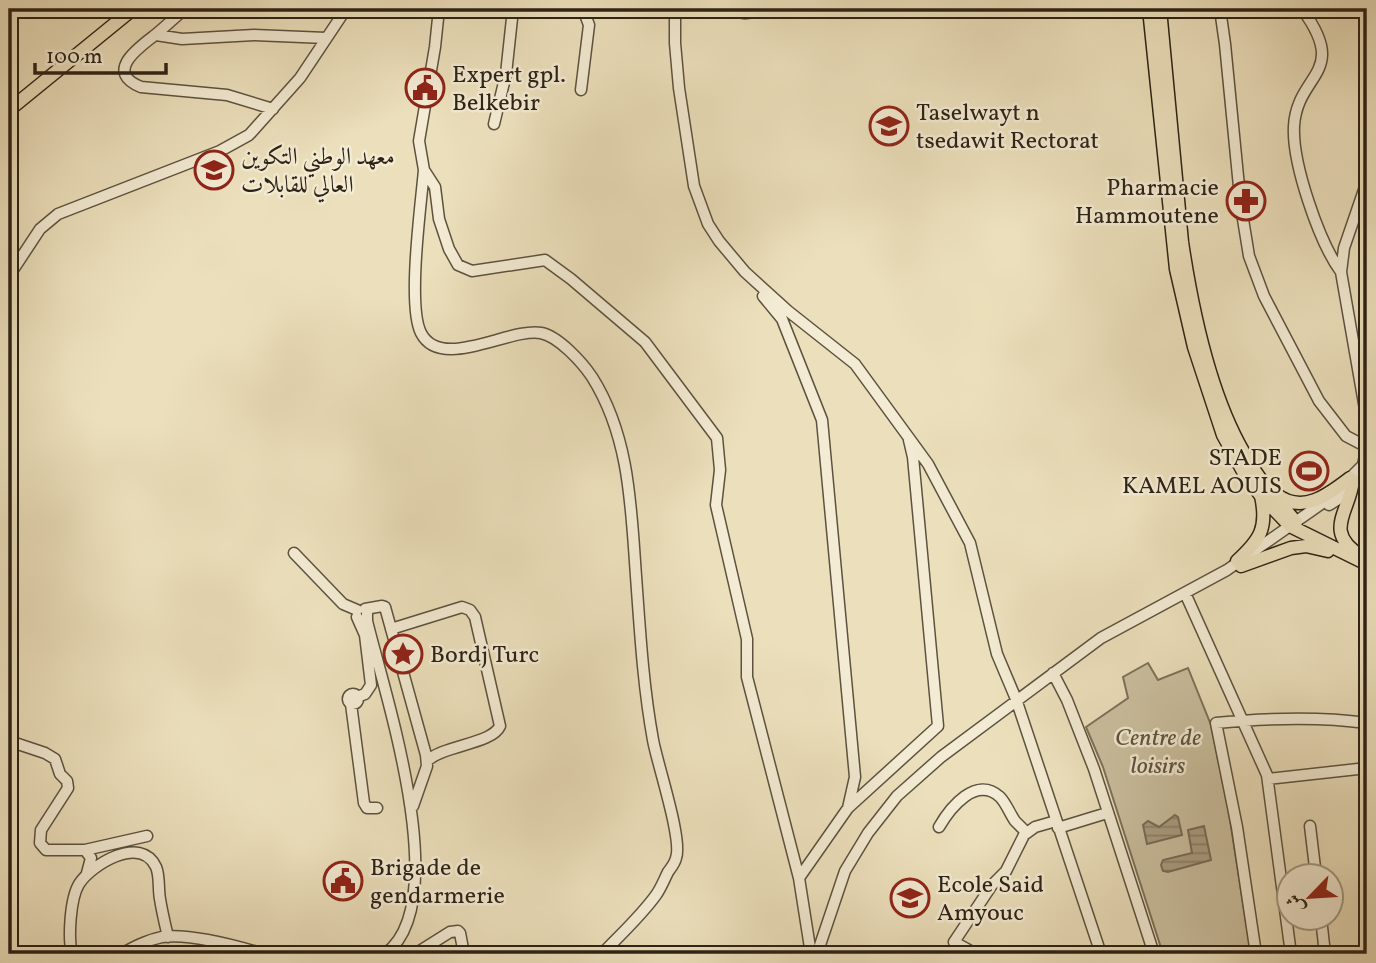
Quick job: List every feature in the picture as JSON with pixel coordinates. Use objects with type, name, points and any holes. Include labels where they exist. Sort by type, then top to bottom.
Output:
[{"type":"main road","points":[[9,110],[133,9]]},
{"type":"main road","points":[[721,9],[745,12],[785,9]]},
{"type":"main road","points":[[1149,9],[1171,233],[1194,346],[1223,435],[1233,455],[1295,526],[1342,553],[1367,562]]},
{"type":"main road","points":[[1160,9],[1186,271],[1223,409],[1263,491],[1261,536],[1239,563]]},
{"type":"main road","points":[[1263,491],[1298,504],[1322,498],[1351,479]]},
{"type":"main road","points":[[1351,479],[1351,493],[1339,528],[1345,543],[1367,562]]},
{"type":"main road","points":[[1239,563],[1306,546],[1342,553]]},
{"type":"street","points":[[185,9],[144,42],[126,61],[125,71],[131,83],[141,87],[227,95],[273,109]]},
{"type":"street","points":[[9,276],[40,229],[58,214],[220,151],[249,135],[300,78],[346,9]]},
{"type":"street","points":[[439,9],[419,141],[424,170],[415,291],[422,334],[435,345],[452,349],[469,348],[512,335],[542,333],[565,346],[591,376],[615,422],[630,489],[643,669],[654,741],[678,857],[656,895],[602,954]]},
{"type":"street","points":[[494,124],[506,74],[513,9]]},
{"type":"street","points":[[581,90],[589,24],[583,9]]},
{"type":"street","points":[[675,9],[676,66],[694,186],[708,224],[719,241],[782,319],[822,420],[855,778],[848,808]]},
{"type":"street","points":[[1220,9],[1226,44],[1241,207],[1249,256],[1265,296],[1319,401],[1346,436],[1367,447]]},
{"type":"street","points":[[1302,9],[1318,33],[1322,55],[1320,67],[1296,114],[1294,135],[1314,220],[1323,244],[1341,272]]},
{"type":"street","points":[[156,35],[182,38],[254,35],[326,38]]},
{"type":"street","points":[[424,170],[435,187],[439,219],[449,249],[458,265],[472,271],[545,260],[645,342],[717,438],[720,470],[716,505],[747,639],[747,677],[799,878],[811,954]]},
{"type":"street","points":[[820,951],[845,871],[868,833],[897,796],[941,757],[1101,638],[1239,563],[1337,500],[1363,465],[1367,447],[1366,415],[1341,272],[1344,248],[1367,181]]},
{"type":"street","points":[[745,272],[788,312],[855,364],[908,433],[928,464],[970,543],[997,654],[1016,699],[1101,954]]},
{"type":"street","points":[[799,878],[848,808],[938,726],[913,457],[908,433]]},
{"type":"street","points":[[294,553],[342,604],[362,612],[386,607],[427,761],[412,809]]},
{"type":"street","points":[[1185,593],[1244,720],[1268,779],[1290,954]]},
{"type":"street","points":[[391,629],[462,607],[470,610],[475,617],[500,726],[493,734],[438,752],[427,761]]},
{"type":"street","points":[[362,612],[371,685],[365,694],[354,701],[364,803],[367,808],[377,808]]},
{"type":"street","points":[[362,612],[367,621],[397,738],[412,809],[415,862],[411,906],[403,933],[394,948],[385,954]]},
{"type":"street","points":[[1053,673],[1068,700],[1094,769],[1154,954]]},
{"type":"street","points":[[1256,954],[1237,827],[1216,723],[1329,718],[1367,723]]},
{"type":"street","points":[[9,741],[52,756],[60,774],[69,785],[41,830],[42,847],[52,850],[85,850],[147,836]]},
{"type":"street","points":[[1268,779],[1367,768]]},
{"type":"street","points":[[939,827],[949,810],[972,791],[986,790],[1000,797],[1027,833]]},
{"type":"street","points":[[974,953],[954,942],[992,885],[1006,872],[1027,833],[1035,827],[1057,825],[1107,813]]},
{"type":"street","points":[[1310,826],[1314,862]]},
{"type":"street","points":[[72,954],[71,920],[75,893],[87,873],[91,858],[85,850]]},
{"type":"street","points":[[87,873],[115,856],[134,853],[149,858],[157,868],[168,937]]},
{"type":"street","points":[[415,954],[450,932],[458,931],[464,954]]},
{"type":"street","points":[[1323,932],[1325,954]]},
{"type":"street","points":[[121,954],[138,945],[168,937],[238,947],[264,954]]},
{"type":"green space","name":"Centre de loisirs","points":[[1148,663],[1158,680],[1188,668],[1211,725],[1228,807],[1251,954],[1163,954],[1103,767],[1086,727],[1128,698],[1123,677]]},
{"type":"shaded area","points":[[1175,815],[1178,817],[1182,835],[1147,844],[1143,825],[1148,821],[1159,827]]},
{"type":"shaded area","points":[[1204,826],[1211,860],[1163,871],[1163,860],[1192,853],[1188,830]]},
{"type":"place","name":"Expert gpl. Belkebir","points":[[425,88]]},
{"type":"place","name":"Taselwayt n tsedawit Rectorat","points":[[889,126]]},
{"type":"place","name":"معهد الوطني التكوين العالي للقابلات","points":[[214,170]]},
{"type":"place","name":"Pharmacie Hammoutene","points":[[1246,201]]},
{"type":"place","name":"STADE KAMEL AOUIS","points":[[1309,471]]},
{"type":"place","name":"Bordj Turc","points":[[403,654]]},
{"type":"place","name":"Brigade de gendarmerie","points":[[343,881]]},
{"type":"place","name":"Ecole Said Amyouc","points":[[910,898]]}]
